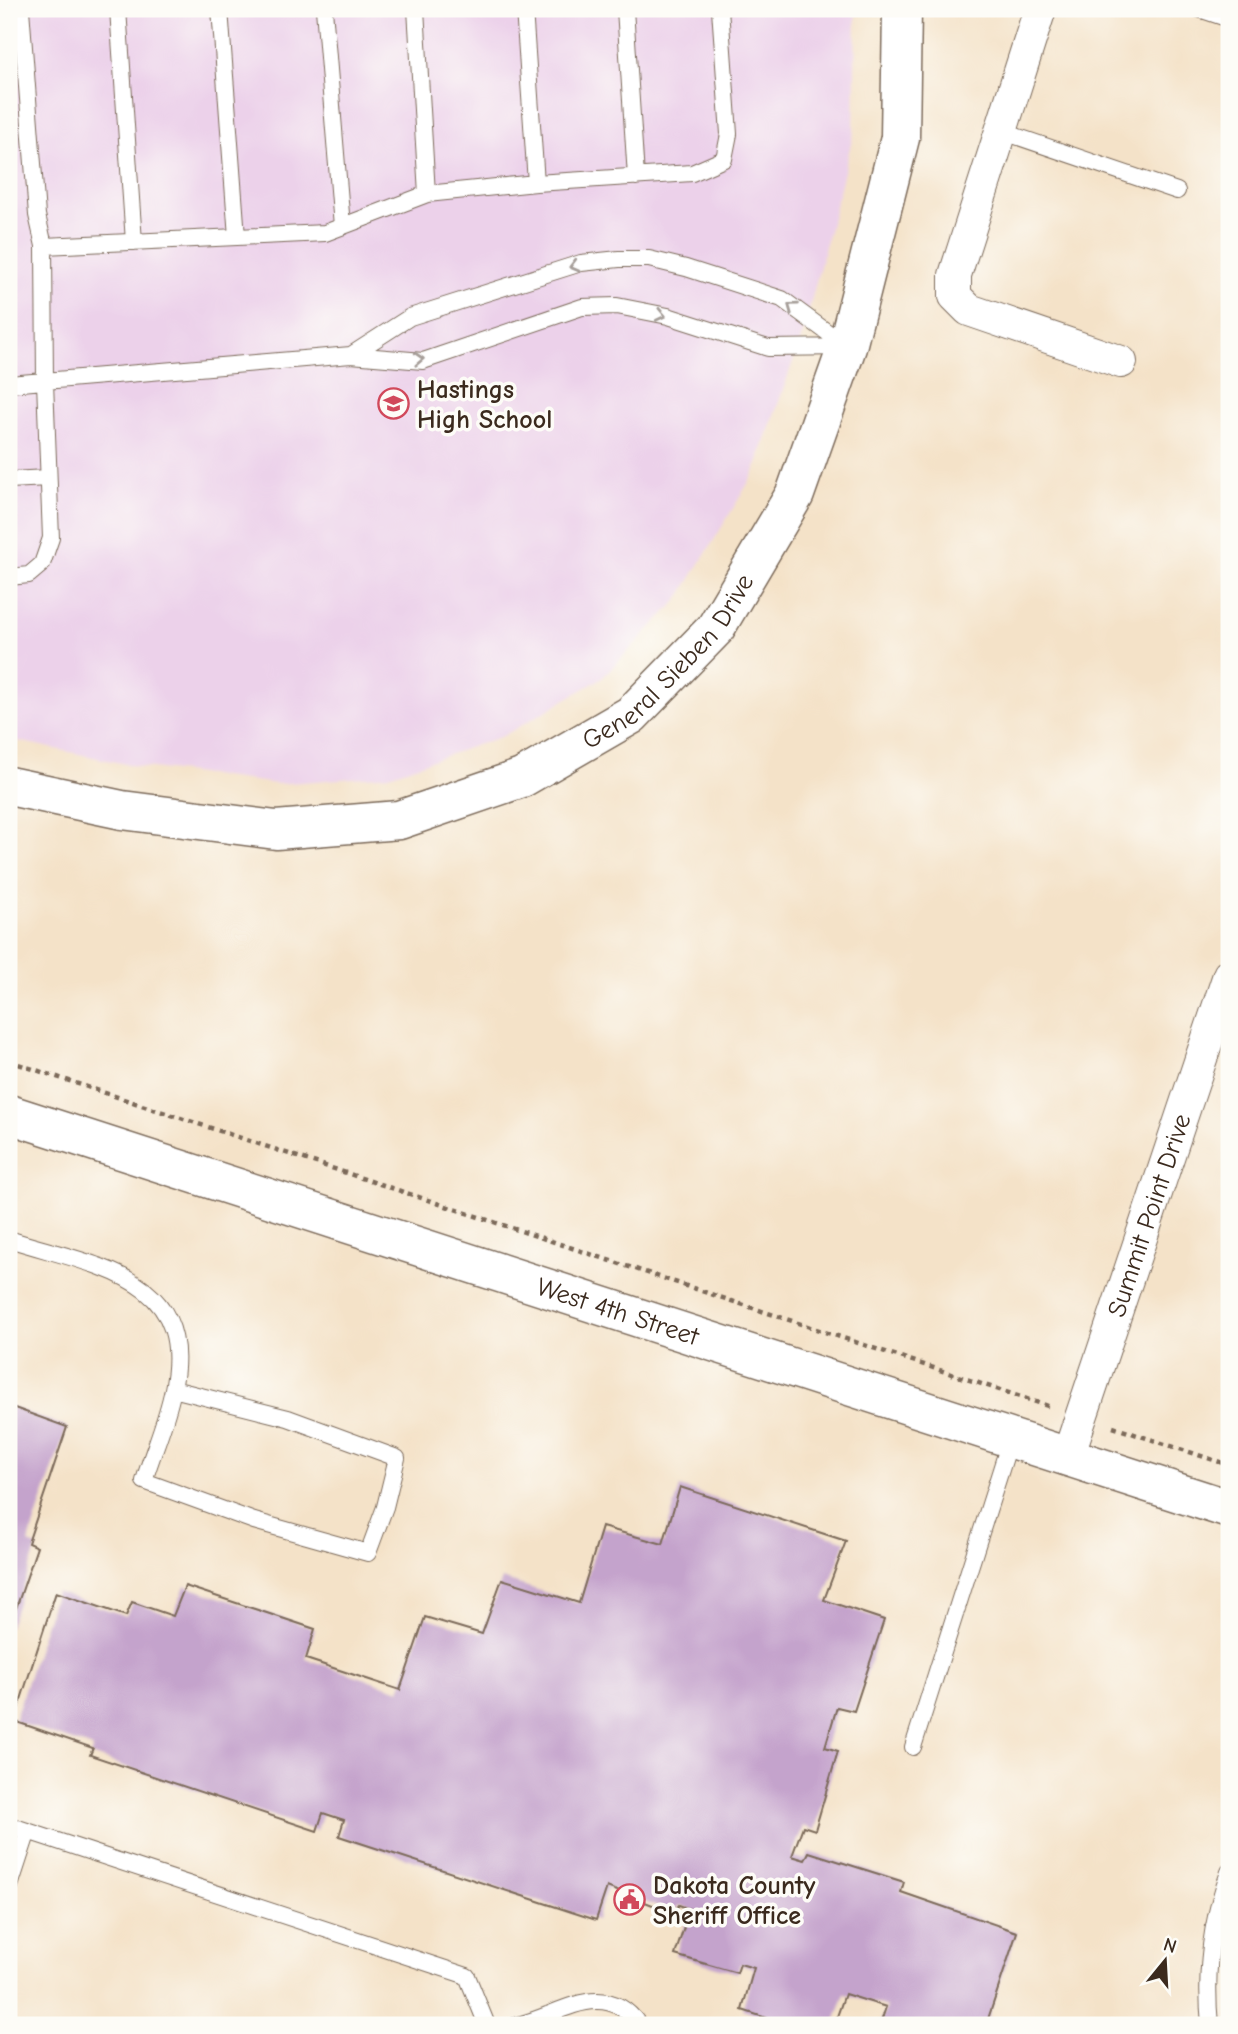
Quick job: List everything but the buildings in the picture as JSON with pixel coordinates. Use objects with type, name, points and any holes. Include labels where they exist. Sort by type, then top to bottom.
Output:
[{"type":"street","name":"General Sieben Drive","points":[[9,786],[122,810],[276,830],[399,820],[522,778],[631,715],[715,629],[795,494],[847,347],[900,138],[902,9]]},
{"type":"street","points":[[1040,9],[955,275],[955,296],[969,310],[1121,362]]},
{"type":"street","name":"Summit Point Drive","points":[[1068,1456],[1229,975]]},
{"type":"street","name":"West 4th Street","points":[[9,1114],[1229,1509]]},
{"type":"lane","points":[[9,577],[29,575],[42,564],[51,538],[47,478],[44,247],[37,215],[21,9]]},
{"type":"lane","points":[[118,9],[134,242]]},
{"type":"lane","points":[[220,9],[237,237]]},
{"type":"lane","points":[[324,9],[342,226]]},
{"type":"lane","points":[[415,9],[427,194]]},
{"type":"lane","points":[[524,9],[536,183]]},
{"type":"lane","points":[[625,9],[636,177]]},
{"type":"lane","points":[[44,247],[325,233],[427,194],[536,183],[692,173],[724,159],[729,134],[720,9]]},
{"type":"lane","points":[[1199,9],[1229,19]]},
{"type":"lane","points":[[1001,131],[1177,191]]},
{"type":"lane","points":[[351,355],[410,317],[581,263],[619,259],[649,259],[686,268],[782,299],[847,347]]},
{"type":"lane","points":[[9,384],[351,355],[423,361],[582,307],[617,306],[668,316],[768,348],[847,347]]},
{"type":"lane","points":[[9,480],[47,478]]},
{"type":"lane","points":[[9,1239],[132,1280],[152,1294],[167,1311],[177,1341],[173,1389],[144,1481],[254,1521],[368,1553],[385,1507],[397,1458],[288,1418],[173,1389]]},
{"type":"lane","points":[[913,1747],[1012,1438]]},
{"type":"lane","points":[[9,1825],[467,1976],[487,2025]]},
{"type":"lane","points":[[9,1889],[28,1831]]},
{"type":"lane","points":[[1210,2025],[1208,1970],[1213,1933],[1229,1872]]},
{"type":"lane","points":[[517,2025],[565,2006],[593,2001],[620,2007],[639,2025]]},
{"type":"path","points":[[9,1061],[1229,1465]]},
{"type":"shaded area","name":"Hastings High School","points":[[9,9],[856,9],[854,132],[803,333],[753,475],[678,600],[602,678],[503,736],[389,775],[277,784],[130,765],[9,739]]},
{"type":"place","name":"Hastings High School","points":[[394,404]]},
{"type":"place","name":"Dakota County Sheriff Office","points":[[630,1900]]}]
